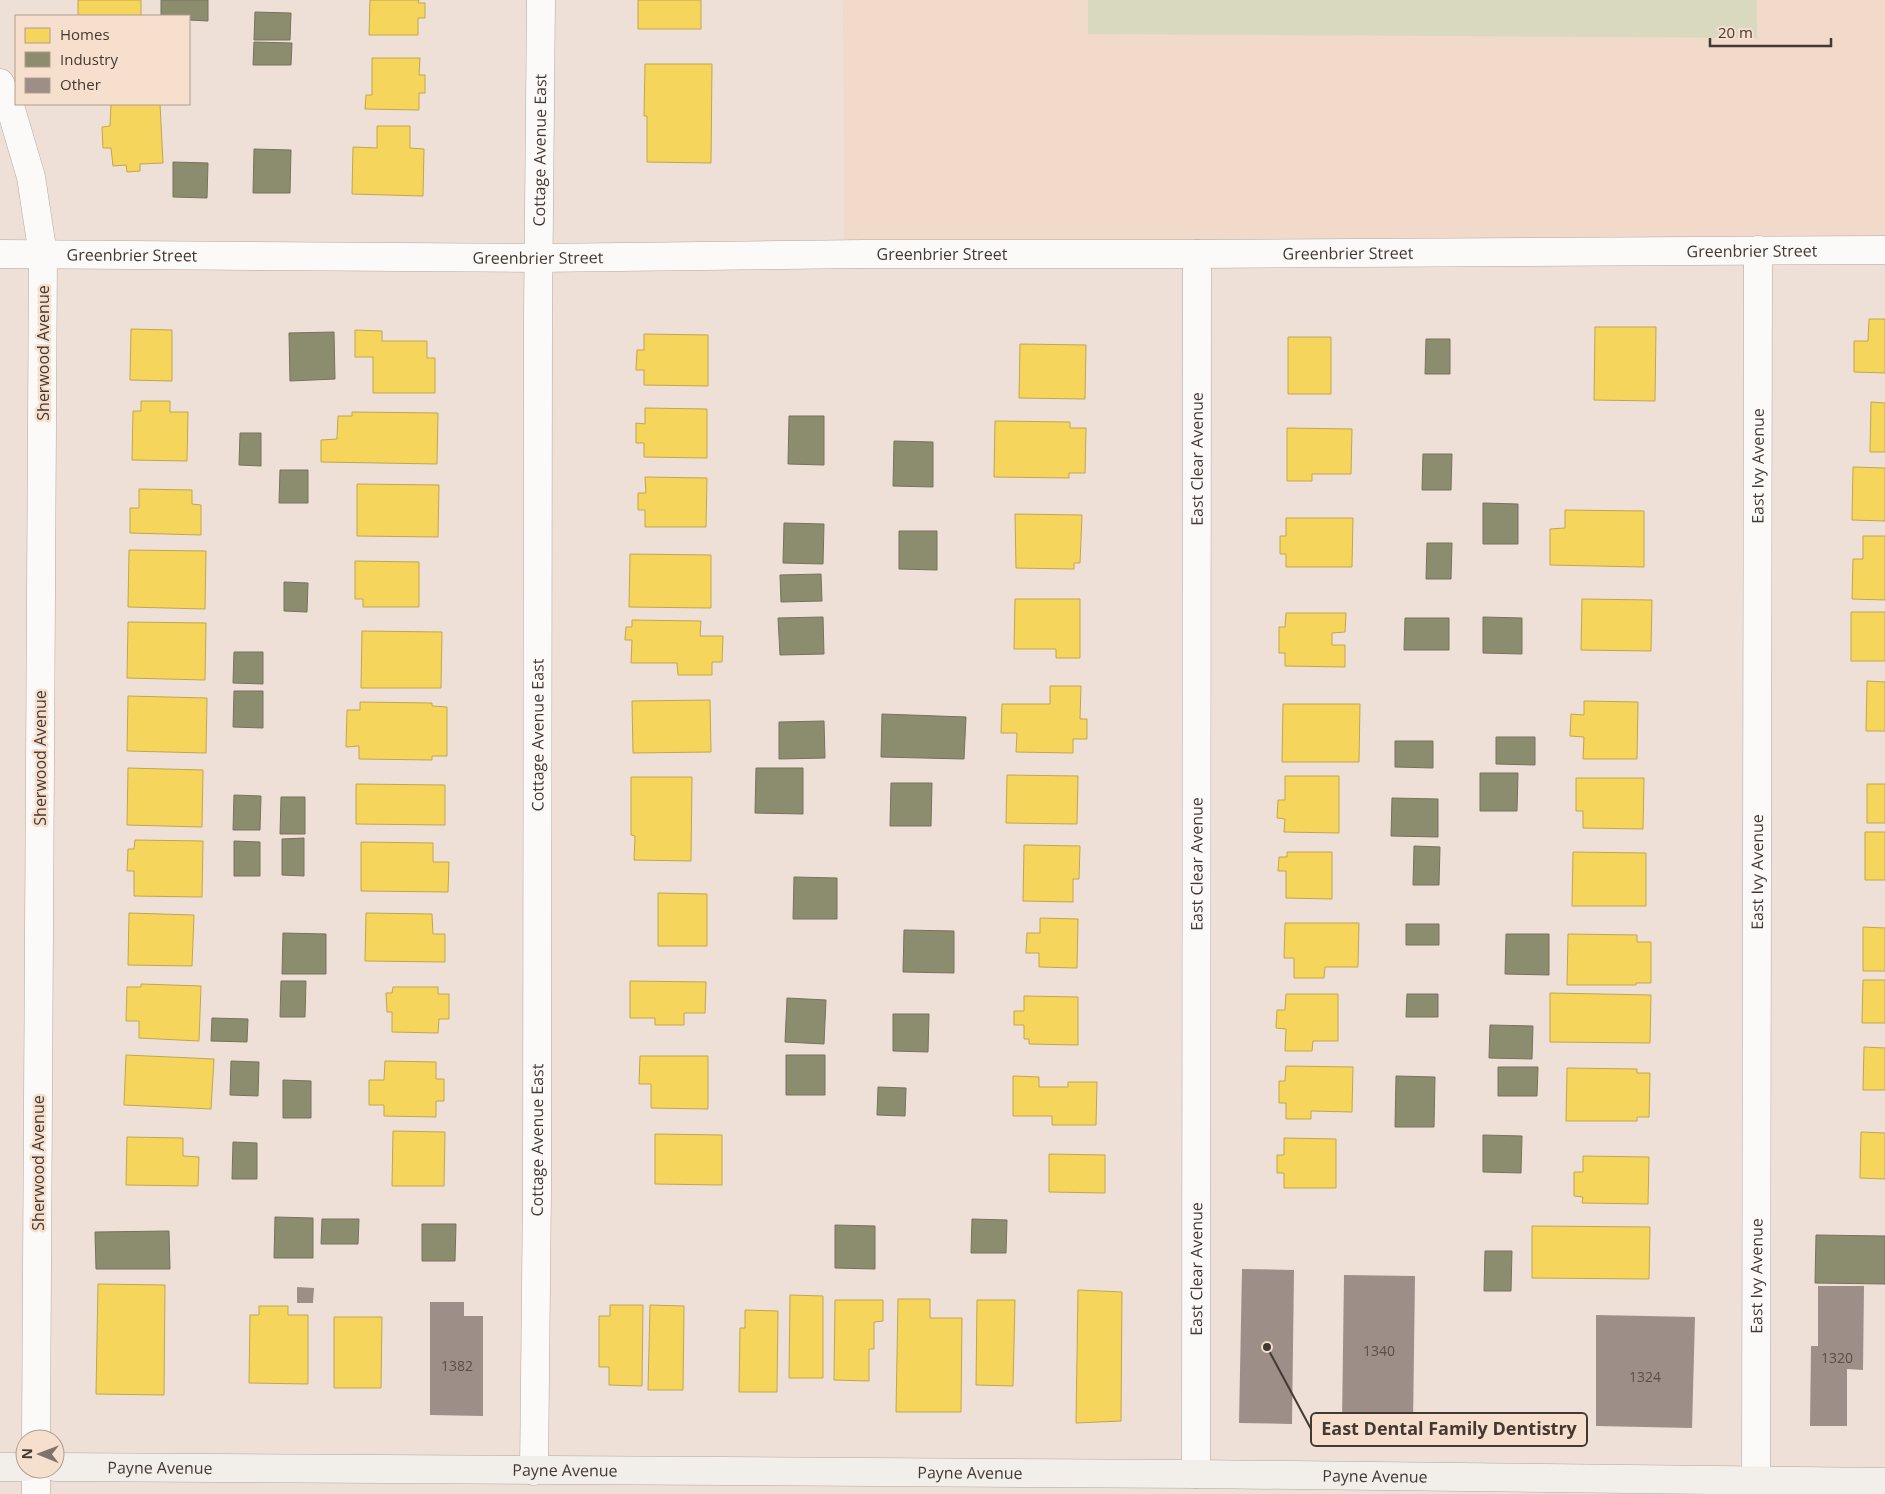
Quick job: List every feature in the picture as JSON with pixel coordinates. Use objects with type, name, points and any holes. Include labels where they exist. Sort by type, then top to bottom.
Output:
[{"type":"street","name":"Cottage Avenue East","points":[[534,1471],[537,1191],[538,258],[541,0]]},
{"type":"street","name":"Sherwood Avenue","points":[[0,83],[10,106],[31,177],[44,255],[36,1429]]},
{"type":"street","name":"East Ivy Avenue","points":[[1756,1487],[1758,250]]},
{"type":"street","name":"Greenbrier Street","points":[[0,254],[538,258],[864,254],[1885,250]]},
{"type":"street","name":"East Clear Avenue","points":[[1196,1474],[1197,254]]},
{"type":"street","points":[[0,1467],[15,1467]]},
{"type":"street","name":"Payne Avenue","points":[[65,1467],[1196,1474],[1756,1487],[1885,1482]]},
{"type":"street","points":[[36,1479],[36,1494]]},
{"type":"shaded area","points":[[843,0],[1885,0],[1885,250],[844,254]]},
{"type":"green space","points":[[1088,0],[1757,0],[1757,38],[1088,34]]},
{"type":"building: Homes","points":[[78,0],[141,0],[141,15],[78,15]]},
{"type":"building: Homes","points":[[370,0],[419,0],[418,3],[425,3],[425,18],[418,18],[418,35],[369,35]]},
{"type":"building: Homes","points":[[638,0],[701,0],[701,29],[638,29]]},
{"type":"building: Homes","points":[[372,58],[420,58],[419,75],[425,75],[425,93],[419,93],[419,110],[365,109],[366,95],[372,95]]},
{"type":"building: Homes","points":[[645,64],[712,64],[711,163],[647,162],[647,116],[644,116]]},
{"type":"building: Homes","points":[[111,105],[160,105],[163,163],[140,164],[140,171],[127,172],[126,165],[113,166],[111,148],[103,148],[102,127],[110,126]]},
{"type":"building: Homes","points":[[377,126],[410,126],[410,148],[424,149],[423,196],[352,194],[353,147],[377,148]]},
{"type":"building: Homes","points":[[1869,319],[1885,319],[1885,373],[1854,372],[1854,341],[1868,341]]},
{"type":"building: Homes","points":[[1595,327],[1656,327],[1655,401],[1594,400]]},
{"type":"building: Homes","points":[[131,329],[172,330],[172,381],[130,380]]},
{"type":"building: Homes","points":[[355,330],[382,331],[382,341],[427,341],[427,358],[435,358],[435,393],[373,393],[373,357],[355,357]]},
{"type":"building: Homes","points":[[644,334],[708,335],[708,386],[644,385],[644,370],[636,370],[637,350],[644,350]]},
{"type":"building: Homes","points":[[1288,337],[1331,337],[1331,394],[1288,394]]},
{"type":"building: Homes","points":[[1020,344],[1086,345],[1085,399],[1019,398]]},
{"type":"building: Homes","points":[[141,401],[170,401],[170,412],[188,412],[187,461],[132,460],[133,411],[141,411]]},
{"type":"building: Homes","points":[[1871,402],[1885,403],[1885,452],[1870,452]]},
{"type":"building: Homes","points":[[645,408],[707,409],[707,458],[644,457],[644,443],[636,443],[636,423],[645,424]]},
{"type":"building: Homes","points":[[352,412],[438,413],[437,464],[321,462],[321,440],[337,439],[338,416],[352,416]]},
{"type":"building: Homes","points":[[995,421],[1070,422],[1070,428],[1086,428],[1085,473],[1069,473],[1069,478],[994,477]]},
{"type":"building: Homes","points":[[1287,428],[1352,429],[1351,474],[1312,474],[1312,481],[1287,481]]},
{"type":"building: Homes","points":[[1853,467],[1885,468],[1885,521],[1852,520]]},
{"type":"building: Homes","points":[[645,477],[707,478],[706,527],[645,527],[645,510],[638,510],[638,493],[646,493]]},
{"type":"building: Homes","points":[[357,484],[439,485],[438,537],[357,536]]},
{"type":"building: Homes","points":[[139,489],[192,490],[192,504],[201,505],[201,535],[130,533],[130,508],[139,508]]},
{"type":"building: Homes","points":[[1565,510],[1644,511],[1644,567],[1550,565],[1550,529],[1565,528]]},
{"type":"building: Homes","points":[[1015,514],[1082,515],[1080,563],[1074,563],[1074,569],[1016,568]]},
{"type":"building: Homes","points":[[1286,518],[1353,518],[1352,567],[1286,567],[1286,554],[1280,554],[1280,536],[1286,536]]},
{"type":"building: Homes","points":[[1863,536],[1885,536],[1885,600],[1852,599],[1853,559],[1863,559]]},
{"type":"building: Homes","points":[[129,550],[206,551],[205,609],[128,607]]},
{"type":"building: Homes","points":[[630,554],[711,555],[711,608],[629,607]]},
{"type":"building: Homes","points":[[355,561],[419,562],[419,607],[363,607],[363,599],[355,599]]},
{"type":"building: Homes","points":[[1015,599],[1080,599],[1080,658],[1056,658],[1056,649],[1014,649]]},
{"type":"building: Homes","points":[[1582,599],[1652,600],[1651,651],[1581,650]]},
{"type":"building: Homes","points":[[1851,612],[1885,612],[1885,661],[1851,661]]},
{"type":"building: Homes","points":[[1286,613],[1346,613],[1345,632],[1332,633],[1332,645],[1345,645],[1345,667],[1285,666],[1285,653],[1279,653],[1279,627],[1285,627]]},
{"type":"building: Homes","points":[[632,620],[701,621],[700,636],[723,636],[722,662],[712,662],[712,675],[678,675],[677,663],[631,663],[632,640],[625,640],[626,627],[632,627]]},
{"type":"building: Homes","points":[[128,622],[206,623],[205,680],[127,678]]},
{"type":"building: Homes","points":[[362,631],[442,632],[441,688],[361,688]]},
{"type":"building: Homes","points":[[1867,681],[1885,682],[1885,731],[1866,731]]},
{"type":"building: Homes","points":[[1050,686],[1081,686],[1080,719],[1087,719],[1087,739],[1073,739],[1073,753],[1016,752],[1017,733],[1001,733],[1002,704],[1050,704]]},
{"type":"building: Homes","points":[[128,696],[207,698],[206,753],[127,751]]},
{"type":"building: Homes","points":[[710,700],[711,752],[633,753],[632,701]]},
{"type":"building: Homes","points":[[1584,701],[1638,702],[1637,759],[1583,759],[1584,737],[1570,736],[1571,714],[1584,715]]},
{"type":"building: Homes","points":[[360,702],[432,703],[432,706],[447,707],[447,756],[432,756],[432,760],[359,759],[359,746],[346,747],[347,710],[360,710]]},
{"type":"building: Homes","points":[[1283,704],[1360,704],[1359,762],[1282,762]]},
{"type":"building: Homes","points":[[128,768],[203,770],[202,827],[127,825]]},
{"type":"building: Homes","points":[[1007,775],[1078,776],[1077,824],[1006,823]]},
{"type":"building: Homes","points":[[1285,776],[1339,776],[1339,833],[1284,832],[1285,819],[1277,818],[1278,800],[1285,800]]},
{"type":"building: Homes","points":[[631,777],[692,777],[691,861],[634,860],[635,836],[631,835]]},
{"type":"building: Homes","points":[[1576,778],[1644,778],[1643,829],[1583,828],[1583,811],[1576,811]]},
{"type":"building: Homes","points":[[356,784],[445,785],[445,825],[356,824]]},
{"type":"building: Homes","points":[[1867,784],[1885,784],[1885,823],[1867,823]]},
{"type":"building: Homes","points":[[1865,832],[1885,832],[1885,880],[1865,880]]},
{"type":"building: Homes","points":[[135,840],[203,841],[202,897],[134,896],[134,871],[127,871],[128,849],[134,849]]},
{"type":"building: Homes","points":[[361,842],[433,843],[433,862],[449,862],[448,892],[361,891]]},
{"type":"building: Homes","points":[[1024,845],[1080,846],[1079,879],[1073,879],[1073,902],[1023,901]]},
{"type":"building: Homes","points":[[1287,852],[1332,852],[1332,899],[1286,898],[1286,871],[1278,871],[1279,857],[1287,857]]},
{"type":"building: Homes","points":[[1573,852],[1646,853],[1646,906],[1572,906]]},
{"type":"building: Homes","points":[[658,893],[707,894],[707,946],[658,946]]},
{"type":"building: Homes","points":[[129,913],[194,915],[192,966],[128,965]]},
{"type":"building: Homes","points":[[366,913],[432,914],[433,934],[445,934],[445,962],[365,961]]},
{"type":"building: Homes","points":[[1040,918],[1078,919],[1077,968],[1039,967],[1039,953],[1026,953],[1027,933],[1040,933]]},
{"type":"building: Homes","points":[[1285,923],[1359,923],[1358,967],[1325,967],[1324,978],[1294,978],[1294,958],[1284,958]]},
{"type":"building: Homes","points":[[1863,927],[1885,928],[1885,971],[1863,971]]},
{"type":"building: Homes","points":[[1568,934],[1637,935],[1637,942],[1651,942],[1651,983],[1636,983],[1636,985],[1567,985]]},
{"type":"building: Homes","points":[[1863,980],[1885,980],[1885,1023],[1862,1023]]},
{"type":"building: Homes","points":[[630,981],[706,982],[705,1013],[684,1013],[684,1025],[655,1025],[655,1018],[630,1018]]},
{"type":"building: Homes","points":[[141,984],[201,986],[199,1041],[139,1038],[139,1021],[126,1021],[127,987],[141,987]]},
{"type":"building: Homes","points":[[393,987],[438,987],[438,994],[449,994],[449,1019],[439,1019],[438,1033],[392,1032],[392,1012],[387,1012],[386,993],[392,993]]},
{"type":"building: Homes","points":[[1550,993],[1651,995],[1650,1043],[1550,1042]]},
{"type":"building: Homes","points":[[1286,994],[1338,994],[1338,1041],[1313,1041],[1312,1051],[1285,1051],[1286,1029],[1276,1028],[1277,1010],[1285,1010]]},
{"type":"building: Homes","points":[[1024,996],[1078,997],[1078,1045],[1029,1044],[1029,1039],[1024,1039],[1024,1025],[1014,1025],[1014,1011],[1024,1011]]},
{"type":"building: Homes","points":[[1864,1047],[1885,1048],[1885,1090],[1863,1090]]},
{"type":"building: Homes","points":[[126,1055],[214,1059],[211,1109],[124,1105]]},
{"type":"building: Homes","points":[[640,1056],[708,1056],[708,1109],[651,1108],[651,1084],[639,1084]]},
{"type":"building: Homes","points":[[385,1061],[436,1062],[436,1079],[444,1079],[444,1101],[436,1101],[436,1117],[384,1116],[384,1105],[369,1105],[369,1080],[384,1080]]},
{"type":"building: Homes","points":[[1286,1066],[1353,1067],[1352,1112],[1311,1111],[1311,1119],[1286,1119],[1286,1103],[1279,1103],[1279,1081],[1285,1081]]},
{"type":"building: Homes","points":[[1567,1068],[1637,1069],[1637,1073],[1650,1073],[1649,1117],[1637,1117],[1637,1121],[1566,1121]]},
{"type":"building: Homes","points":[[1013,1076],[1039,1077],[1039,1087],[1068,1087],[1068,1082],[1097,1082],[1096,1125],[1052,1125],[1052,1116],[1013,1116]]},
{"type":"building: Homes","points":[[393,1131],[445,1132],[444,1186],[392,1186]]},
{"type":"building: Homes","points":[[1861,1132],[1885,1133],[1885,1179],[1860,1178]]},
{"type":"building: Homes","points":[[655,1134],[722,1135],[722,1185],[655,1184]]},
{"type":"building: Homes","points":[[127,1137],[183,1138],[183,1156],[199,1157],[198,1186],[126,1185]]},
{"type":"building: Homes","points":[[1284,1138],[1336,1139],[1336,1188],[1284,1188],[1284,1173],[1277,1173],[1277,1155],[1284,1155]]},
{"type":"building: Homes","points":[[1049,1154],[1105,1155],[1105,1193],[1049,1192]]},
{"type":"building: Homes","points":[[1583,1156],[1649,1157],[1648,1204],[1582,1203],[1583,1197],[1574,1196],[1574,1172],[1583,1172]]},
{"type":"building: Homes","points":[[1532,1226],[1650,1227],[1649,1279],[1532,1278]]},
{"type":"building: Homes","points":[[98,1284],[165,1285],[164,1395],[96,1394]]},
{"type":"building: Homes","points":[[1078,1290],[1122,1292],[1121,1421],[1076,1423]]},
{"type":"building: Homes","points":[[790,1295],[823,1296],[823,1378],[789,1378]]},
{"type":"building: Homes","points":[[898,1299],[930,1299],[930,1318],[962,1318],[961,1412],[896,1412]]},
{"type":"building: Homes","points":[[835,1300],[883,1300],[883,1321],[874,1322],[874,1349],[869,1349],[869,1381],[834,1380]]},
{"type":"building: Homes","points":[[977,1300],[1015,1300],[1013,1386],[976,1385]]},
{"type":"building: Homes","points":[[610,1305],[643,1305],[642,1386],[609,1385],[609,1367],[599,1367],[599,1316],[610,1316]]},
{"type":"building: Homes","points":[[650,1305],[684,1306],[683,1390],[648,1390]]},
{"type":"building: Homes","points":[[259,1306],[288,1306],[288,1315],[308,1315],[308,1384],[249,1383],[250,1315],[259,1315]]},
{"type":"building: Homes","points":[[745,1310],[778,1311],[777,1392],[739,1392],[740,1328],[745,1328]]},
{"type":"building: Homes","points":[[334,1317],[382,1317],[381,1388],[334,1388]]},
{"type":"building: Industry","points":[[161,0],[208,0],[208,21],[190,20],[190,15],[161,15]]},
{"type":"building: Industry","points":[[255,12],[291,13],[290,40],[254,40]]},
{"type":"building: Industry","points":[[254,42],[292,43],[291,65],[253,65]]},
{"type":"building: Industry","points":[[254,149],[291,150],[290,193],[253,193]]},
{"type":"building: Industry","points":[[173,162],[208,163],[207,198],[173,197]]},
{"type":"building: Industry","points":[[334,332],[335,379],[290,381],[289,333]]},
{"type":"building: Industry","points":[[1426,339],[1450,339],[1450,374],[1425,374]]},
{"type":"building: Industry","points":[[789,416],[824,416],[824,465],[788,464]]},
{"type":"building: Industry","points":[[240,433],[261,433],[261,466],[239,465]]},
{"type":"building: Industry","points":[[894,441],[933,442],[933,487],[893,486]]},
{"type":"building: Industry","points":[[1423,454],[1452,454],[1451,490],[1422,490]]},
{"type":"building: Industry","points":[[280,470],[308,470],[308,503],[279,503]]},
{"type":"building: Industry","points":[[1483,503],[1518,504],[1518,544],[1483,544]]},
{"type":"building: Industry","points":[[784,523],[824,524],[823,564],[783,563]]},
{"type":"building: Industry","points":[[899,531],[937,531],[937,570],[899,569]]},
{"type":"building: Industry","points":[[1427,543],[1452,543],[1451,579],[1426,579]]},
{"type":"building: Industry","points":[[821,574],[822,601],[781,602],[780,575]]},
{"type":"building: Industry","points":[[284,582],[308,583],[307,612],[284,611]]},
{"type":"building: Industry","points":[[823,617],[824,654],[780,655],[778,618]]},
{"type":"building: Industry","points":[[1483,617],[1522,618],[1522,654],[1483,653]]},
{"type":"building: Industry","points":[[1405,618],[1449,618],[1449,650],[1404,650]]},
{"type":"building: Industry","points":[[234,652],[263,652],[263,684],[233,683]]},
{"type":"building: Industry","points":[[234,691],[263,691],[263,728],[233,727]]},
{"type":"building: Industry","points":[[882,714],[966,717],[964,759],[881,757]]},
{"type":"building: Industry","points":[[824,721],[825,758],[779,759],[779,722]]},
{"type":"building: Industry","points":[[1496,737],[1535,737],[1535,765],[1496,764]]},
{"type":"building: Industry","points":[[1395,741],[1433,741],[1433,768],[1395,767]]},
{"type":"building: Industry","points":[[756,768],[803,768],[803,814],[755,813]]},
{"type":"building: Industry","points":[[1480,773],[1518,773],[1517,811],[1480,811]]},
{"type":"building: Industry","points":[[891,783],[932,783],[931,826],[890,826]]},
{"type":"building: Industry","points":[[234,795],[261,796],[260,830],[233,830]]},
{"type":"building: Industry","points":[[281,797],[305,797],[305,834],[280,834]]},
{"type":"building: Industry","points":[[1392,798],[1438,799],[1438,837],[1391,836]]},
{"type":"building: Industry","points":[[304,838],[304,876],[282,875],[282,839]]},
{"type":"building: Industry","points":[[234,841],[260,842],[260,876],[234,876]]},
{"type":"building: Industry","points":[[1414,846],[1440,847],[1439,885],[1413,885]]},
{"type":"building: Industry","points":[[794,877],[837,878],[837,919],[793,919]]},
{"type":"building: Industry","points":[[1406,924],[1439,924],[1439,945],[1406,945]]},
{"type":"building: Industry","points":[[904,930],[954,931],[954,973],[903,972]]},
{"type":"building: Industry","points":[[283,933],[326,934],[326,974],[282,974]]},
{"type":"building: Industry","points":[[1506,934],[1549,934],[1549,975],[1505,974]]},
{"type":"building: Industry","points":[[281,981],[306,981],[305,1017],[280,1017]]},
{"type":"building: Industry","points":[[1407,994],[1438,994],[1438,1017],[1406,1017]]},
{"type":"building: Industry","points":[[787,998],[826,1000],[824,1044],[785,1042]]},
{"type":"building: Industry","points":[[893,1014],[929,1014],[928,1052],[893,1051]]},
{"type":"building: Industry","points":[[212,1018],[248,1019],[247,1042],[211,1041]]},
{"type":"building: Industry","points":[[1490,1025],[1533,1026],[1532,1059],[1489,1058]]},
{"type":"building: Industry","points":[[786,1055],[825,1055],[825,1095],[786,1095]]},
{"type":"building: Industry","points":[[231,1061],[259,1062],[258,1096],[230,1095]]},
{"type":"building: Industry","points":[[1498,1067],[1538,1067],[1537,1096],[1498,1096]]},
{"type":"building: Industry","points":[[1396,1076],[1435,1077],[1434,1127],[1395,1127]]},
{"type":"building: Industry","points":[[283,1080],[311,1081],[311,1118],[283,1118]]},
{"type":"building: Industry","points":[[878,1087],[906,1088],[905,1116],[877,1115]]},
{"type":"building: Industry","points":[[1483,1135],[1522,1136],[1521,1173],[1483,1172]]},
{"type":"building: Industry","points":[[233,1142],[257,1143],[257,1179],[232,1179]]},
{"type":"building: Industry","points":[[275,1217],[313,1218],[313,1258],[274,1258]]},
{"type":"building: Industry","points":[[322,1219],[359,1219],[358,1244],[321,1244]]},
{"type":"building: Industry","points":[[972,1219],[1007,1220],[1006,1253],[971,1253]]},
{"type":"building: Industry","points":[[422,1224],[456,1224],[455,1261],[422,1261]]},
{"type":"building: Industry","points":[[835,1225],[875,1226],[875,1269],[835,1268]]},
{"type":"building: Industry","points":[[169,1231],[170,1269],[96,1269],[95,1232]]},
{"type":"building: Industry","points":[[1816,1235],[1885,1236],[1885,1284],[1815,1283]]},
{"type":"building: Industry","points":[[1485,1251],[1512,1251],[1511,1291],[1484,1291]]},
{"type":"building: Other","points":[[1242,1269],[1294,1270],[1292,1424],[1239,1423]]},
{"type":"building: Other","points":[[1344,1275],[1415,1276],[1413,1424],[1342,1422]]},
{"type":"building: Other","points":[[1818,1286],[1864,1286],[1863,1370],[1847,1369],[1847,1426],[1810,1426],[1811,1346],[1818,1346]]},
{"type":"building: Other","points":[[297,1287],[314,1288],[313,1303],[297,1303]]},
{"type":"building: Other","points":[[430,1302],[464,1302],[464,1316],[483,1316],[483,1416],[430,1415]]},
{"type":"building: Other","points":[[1596,1315],[1695,1317],[1692,1428],[1596,1426]]},
{"type":"place","name":"East Dental Family Dentistry","points":[[1267,1347]]}]
